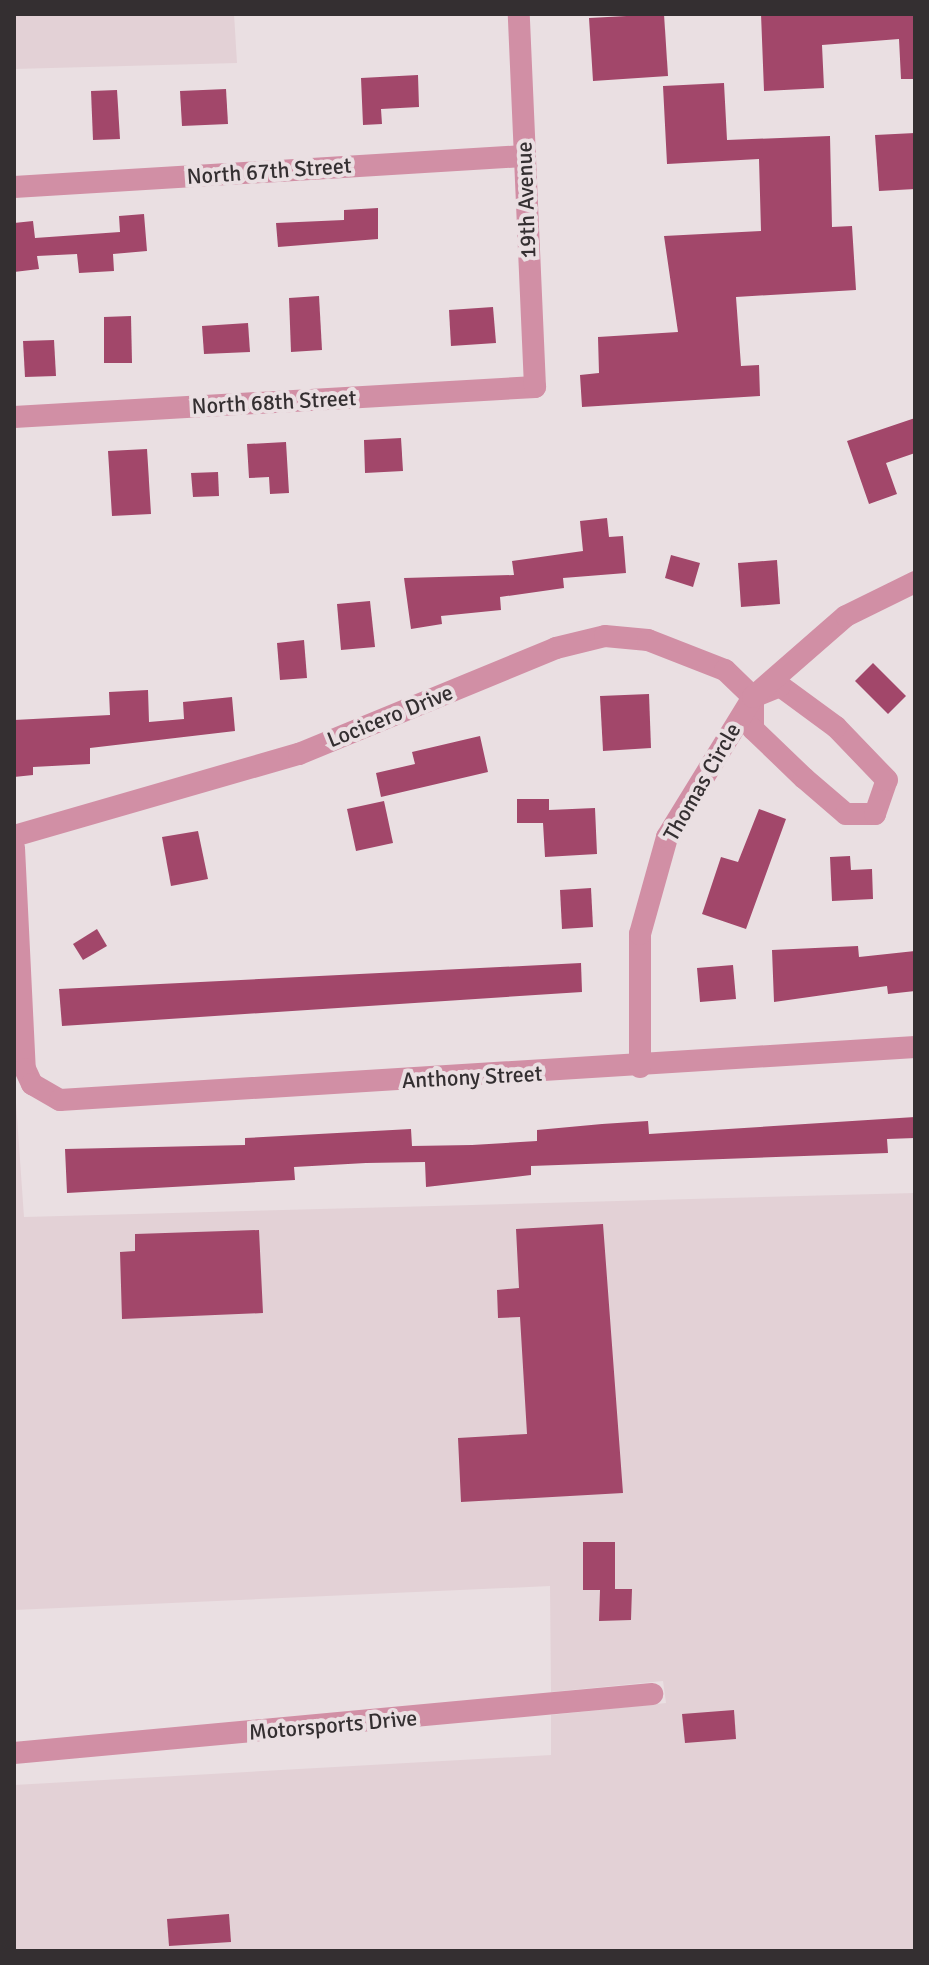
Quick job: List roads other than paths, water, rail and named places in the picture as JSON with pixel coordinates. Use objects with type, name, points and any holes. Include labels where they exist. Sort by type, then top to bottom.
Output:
[{"type":"street","name":"19th Avenue","points":[[519,14],[535,387]]},
{"type":"street","name":"North 67th Street","points":[[14,187],[524,156]]},
{"type":"street","name":"North 68th Street","points":[[14,417],[535,387]]},
{"type":"street","name":"Thomas Circle","points":[[640,1067],[640,934],[667,837],[753,697],[846,616],[915,582]]},
{"type":"street","name":"Locicero Drive","points":[[14,836],[299,754],[556,648],[605,636],[687,652],[725,670],[753,697]]},
{"type":"street","points":[[780,686],[836,727],[887,780],[875,814],[846,814],[804,778],[753,729],[753,697],[780,686]]},
{"type":"street","name":"Anthony Street","points":[[14,848],[25,1069],[32,1084],[60,1100],[640,1067],[915,1047]]},
{"type":"street","name":"Motorsports Drive","points":[[14,1753],[652,1694]]}]
